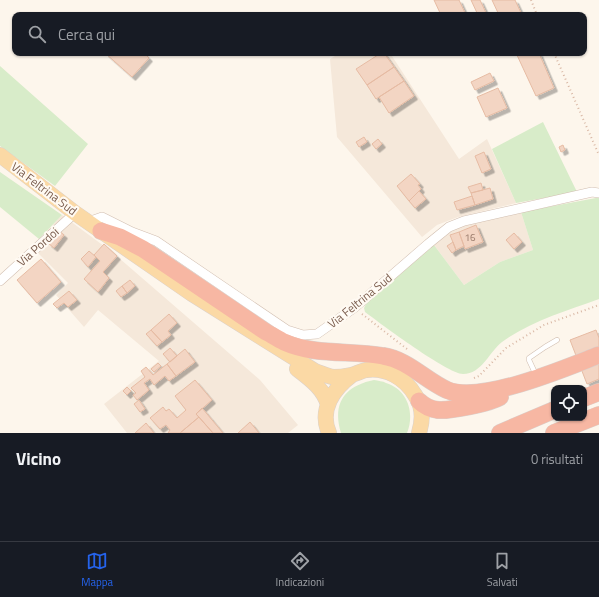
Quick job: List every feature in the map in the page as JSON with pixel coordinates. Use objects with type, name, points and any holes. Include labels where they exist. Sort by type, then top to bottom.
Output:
[{"type":"highway","points":[[95,227],[120,237],[143,249],[266,332],[285,343],[314,350],[386,356],[406,364],[453,392],[479,392],[531,380],[599,355]]},
{"type":"highway","points":[[419,401],[434,409],[452,409],[493,401],[531,380]]},
{"type":"highway","points":[[587,397],[599,392]]},
{"type":"highway","points":[[500,433],[551,411]]},
{"type":"highway","points":[[554,433],[599,415]]},
{"type":"highway","points":[[577,433],[599,424]]},
{"type":"main road","name":"Via Feltrina Sud","points":[[0,155],[95,227],[192,294],[315,371],[331,377],[352,375],[367,370],[382,371],[397,376],[410,386],[419,401],[422,412],[419,433]]},
{"type":"main road","name":"Via Feltrina Sud","points":[[241,326],[310,379],[323,392],[328,406]]},
{"type":"main road","name":"Via Feltrina Sud","points":[[329,433],[326,418],[328,406],[333,393],[341,383],[352,375]]},
{"type":"street","name":"Via Feltrina Sud","points":[[95,227],[102,216],[132,232],[156,241],[287,330],[303,335],[317,334],[354,308],[449,227],[464,220],[592,192],[599,193]]},
{"type":"street","name":"Via Pordoi","points":[[0,281],[76,213]]},
{"type":"lane","points":[[531,380],[530,358],[557,340]]},
{"type":"path","points":[[531,0],[536,12]]},
{"type":"path","points":[[555,56],[599,155]]},
{"type":"path","points":[[469,381],[479,376],[506,348],[544,325],[599,305]]},
{"type":"path","points":[[354,308],[408,350]]},
{"type":"shaded area","points":[[335,56],[392,56],[459,159],[487,139],[516,203],[458,217],[437,225],[422,237],[337,137],[330,59]]},
{"type":"shaded area","points":[[521,212],[533,250],[500,262],[464,285],[434,245],[453,230],[477,220]]},
{"type":"shaded area","points":[[62,215],[112,252],[260,380],[298,425],[288,433],[127,433],[104,404],[159,361],[98,310],[84,327],[56,295],[68,283],[32,247]]},
{"type":"green space","points":[[0,66],[88,144],[55,186],[0,146]]},
{"type":"green space","points":[[543,122],[577,192],[516,203],[492,149]]},
{"type":"green space","points":[[0,172],[62,215],[39,239],[0,207]]},
{"type":"green space","points":[[599,198],[599,299],[549,317],[525,328],[497,346],[480,367],[470,373],[463,374],[455,372],[430,358],[365,312],[364,308],[366,304],[434,245],[464,285],[500,262],[533,250],[521,212]]},
{"type":"green space","points":[[374,380],[394,386],[400,391],[408,403],[410,418],[407,433],[341,433],[338,413],[343,398],[355,387]]},
{"type":"building","points":[[434,0],[459,0],[465,12],[440,12]]},
{"type":"building","points":[[471,0],[480,0],[486,12],[477,12]]},
{"type":"building","points":[[492,0],[515,0],[521,12],[498,12]]},
{"type":"building","points":[[108,56],[147,56],[149,58],[132,77]]},
{"type":"building","points":[[376,56],[386,56],[394,67],[367,85],[356,69]]},
{"type":"building","points":[[517,56],[540,56],[554,88],[536,96]]},
{"type":"building","points":[[394,67],[404,81],[376,99],[367,85]]},
{"type":"building","points":[[490,73],[494,81],[475,90],[471,82]]},
{"type":"building","points":[[404,81],[414,96],[389,113],[379,97]]},
{"type":"building","points":[[498,88],[507,108],[486,117],[477,97]]},
{"type":"building","points":[[364,137],[367,142],[359,147],[356,142]]},
{"type":"building","points":[[378,139],[382,144],[376,149],[372,144]]},
{"type":"building","points":[[563,145],[565,150],[561,152],[559,147]]},
{"type":"building","points":[[484,152],[491,169],[482,173],[475,156]]},
{"type":"building","points":[[411,174],[420,184],[418,185],[421,189],[409,201],[397,186]]},
{"type":"building","points":[[481,183],[483,190],[471,193],[468,187]]},
{"type":"building","points":[[490,188],[493,199],[475,205],[471,193]]},
{"type":"building","points":[[419,191],[426,199],[415,208],[409,201]]},
{"type":"building","points":[[472,196],[475,205],[457,210],[454,202]]},
{"type":"building","points":[[476,225],[483,242],[465,249],[459,232]]},
{"type":"building","points":[[58,230],[64,235],[54,248],[48,243]]},
{"type":"building","points":[[459,232],[464,246],[456,250],[450,235]]},
{"type":"building","points":[[514,233],[522,242],[514,249],[506,240]]},
{"type":"building","points":[[453,242],[456,250],[452,253],[447,246]]},
{"type":"building","points":[[104,244],[117,256],[103,272],[109,278],[98,292],[84,279],[100,261],[94,255]]},
{"type":"building","points":[[89,251],[96,257],[88,267],[81,259]]},
{"type":"building","points":[[41,259],[61,282],[37,303],[17,280]]},
{"type":"building","points":[[130,280],[135,286],[127,293],[122,286]]},
{"type":"building","points":[[122,286],[127,293],[121,297],[116,291]]},
{"type":"building","points":[[69,291],[77,300],[68,307],[64,303],[57,308],[53,304]]},
{"type":"building","points":[[169,314],[177,323],[168,331],[171,335],[162,342],[151,330]]},
{"type":"building","points":[[151,330],[162,342],[157,346],[146,334]]},
{"type":"building","points":[[596,330],[599,338],[599,379],[587,384],[570,340]]},
{"type":"building","points":[[170,348],[177,356],[170,362],[163,354]]},
{"type":"building","points":[[185,349],[195,362],[176,376],[167,364]]},
{"type":"building","points":[[158,363],[161,366],[154,372],[151,369]]},
{"type":"building","points":[[167,364],[176,376],[169,381],[165,376],[154,385],[150,379],[144,383],[149,390],[137,400],[133,395],[136,393],[131,388],[145,377],[141,371],[146,367],[153,375]]},
{"type":"building","points":[[195,380],[212,400],[196,414],[199,417],[180,433],[168,433],[170,430],[166,425],[160,429],[150,418],[163,407],[166,411],[169,409],[177,418],[186,410],[175,396]]},
{"type":"building","points":[[127,387],[131,391],[127,395],[123,391]]},
{"type":"building","points":[[139,400],[145,409],[140,412],[134,404]]},
{"type":"building","points":[[202,408],[223,433],[213,433],[196,414]]},
{"type":"building","points":[[199,417],[213,433],[180,433]]},
{"type":"building","points":[[250,422],[259,433],[238,433]]},
{"type":"building","points":[[146,423],[154,433],[135,433]]}]
